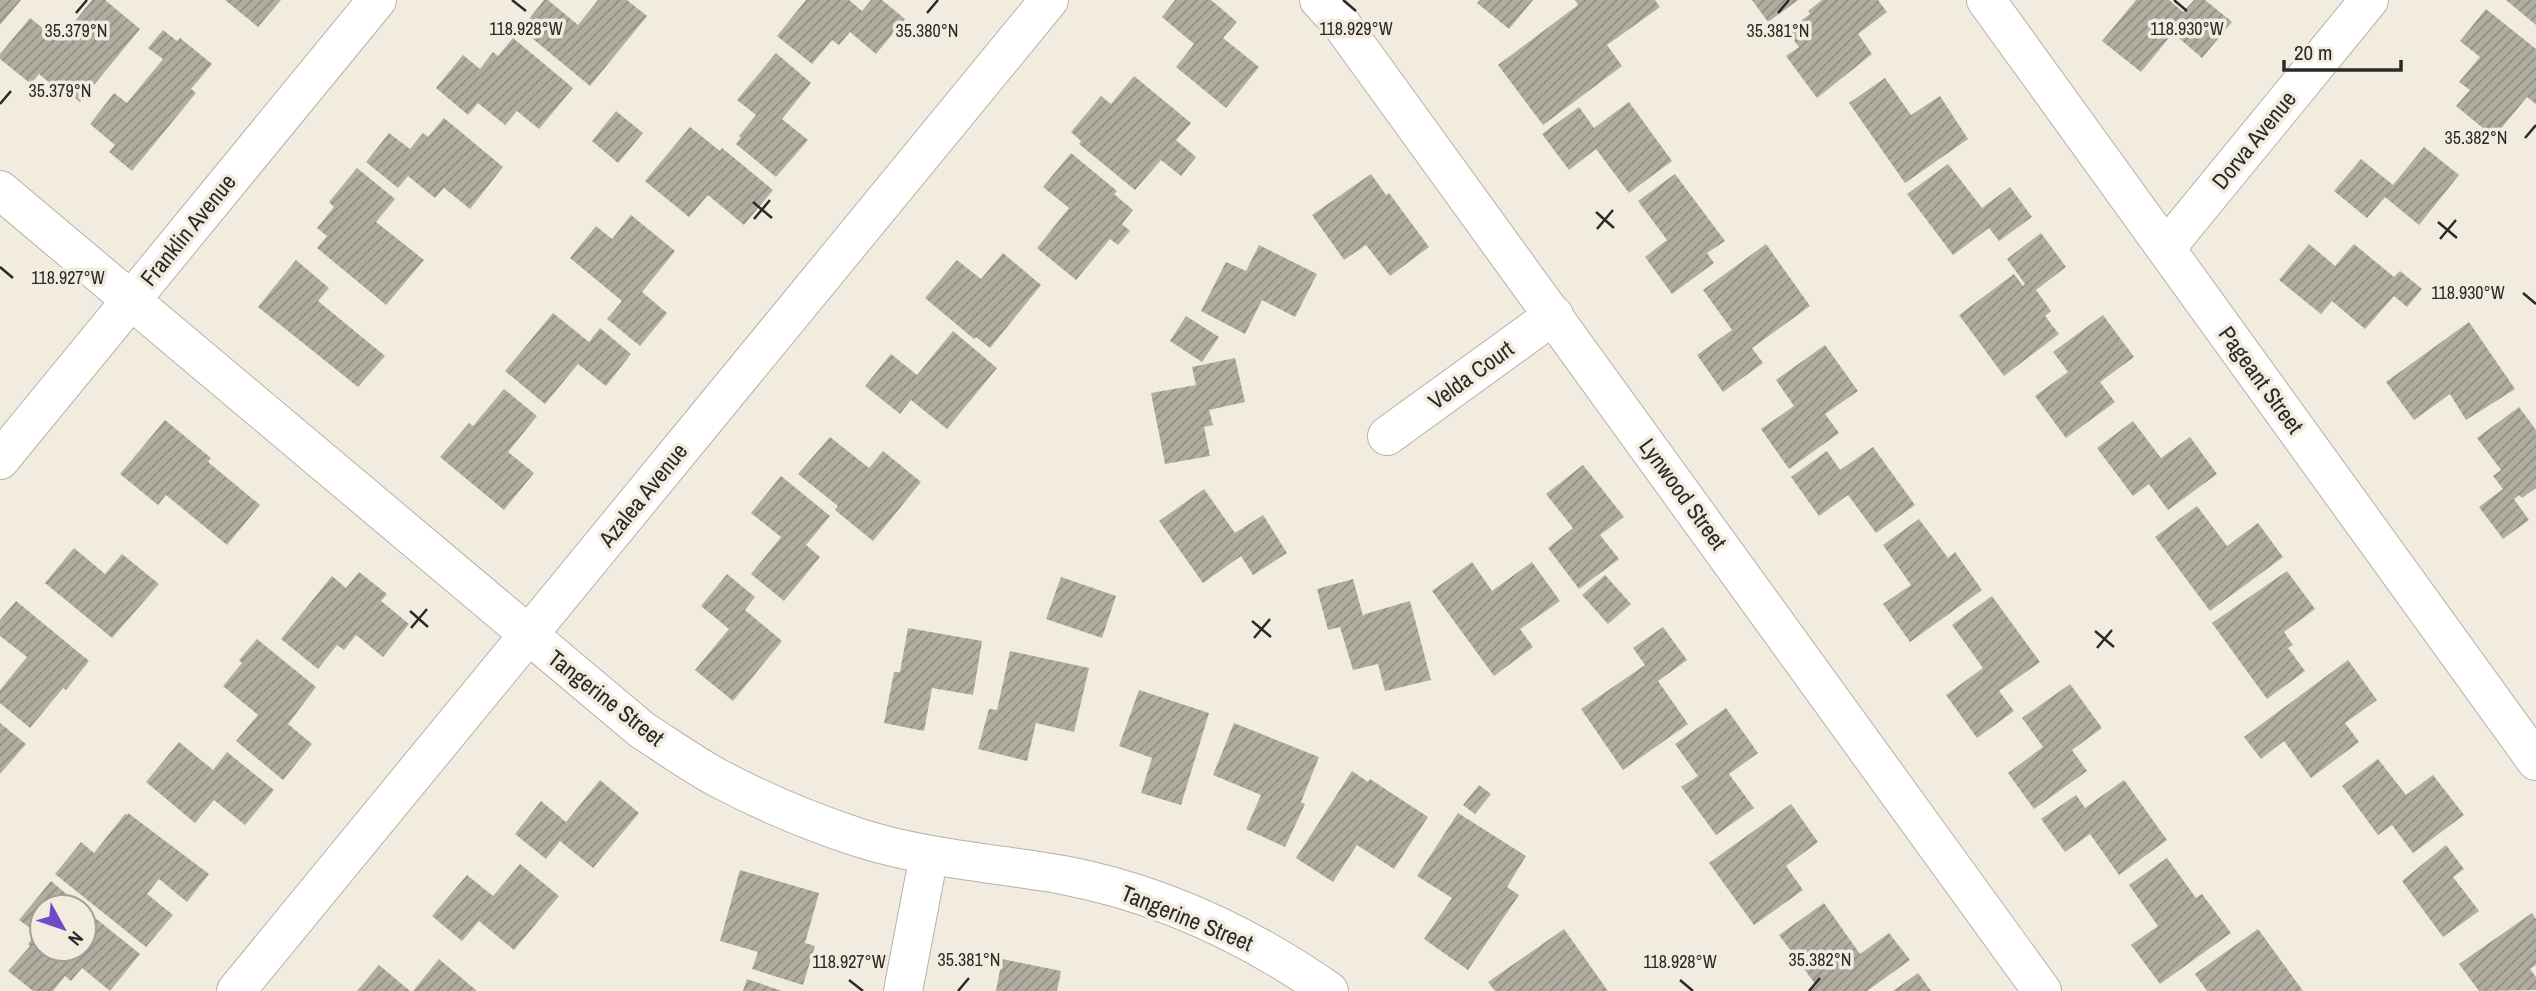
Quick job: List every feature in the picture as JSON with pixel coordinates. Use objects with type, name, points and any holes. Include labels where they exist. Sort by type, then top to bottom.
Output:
[{"type":"street","name":"Franklin Avenue","points":[[0,460],[377,0]]},
{"type":"street","name":"Azalea Avenue","points":[[236,991],[1049,0]]},
{"type":"street","name":"Lynwood Street","points":[[1319,0],[1342,24],[2042,991]]},
{"type":"street","name":"Pageant Street","points":[[1986,0],[2536,761]]},
{"type":"street","name":"Dorva Avenue","points":[[2166,248],[2369,0]]},
{"type":"street","name":"Tangerine Street","points":[[0,190],[642,730],[716,777],[791,813],[862,838],[929,855],[1066,876],[1150,898],[1231,932],[1297,968],[1329,991]]},
{"type":"street","name":"Velda Court","points":[[1387,436],[1554,315]]},
{"type":"street","points":[[903,991],[929,855]]},
{"type":"building","points":[[0,0],[21,0],[0,25]]},
{"type":"building","points":[[92,0],[105,0],[140,29],[80,102],[65,90],[63,94],[39,74],[31,84],[0,59],[0,54],[30,18],[59,41]]},
{"type":"building","points":[[225,0],[281,0],[258,27]]},
{"type":"building","points":[[544,0],[548,0],[578,25],[598,0],[627,0],[647,16],[590,86],[521,29]]},
{"type":"building","points":[[806,0],[849,0],[862,11],[871,0],[882,0],[905,19],[876,54],[850,32],[839,45],[832,40],[812,64],[777,36]]},
{"type":"building","points":[[1175,0],[1211,0],[1237,22],[1223,38],[1259,67],[1226,108],[1176,67],[1194,44],[1162,17]]},
{"type":"building","points":[[1480,0],[1533,0],[1509,29],[1477,3]]},
{"type":"building","points":[[1575,0],[1655,0],[1660,7],[1607,45],[1622,66],[1543,125],[1498,65],[1578,5]]},
{"type":"building","points":[[1752,0],[1798,0],[1768,22]]},
{"type":"building","points":[[1822,0],[1878,0],[1887,12],[1858,34],[1872,54],[1817,98],[1786,56],[1799,47],[1787,31],[1810,14],[1808,11]]},
{"type":"building","points":[[2136,0],[2169,0],[2183,12],[2194,0],[2205,0],[2232,22],[2202,58],[2173,33],[2141,72],[2102,41]]},
{"type":"building","points":[[2506,0],[2536,0],[2536,25]]},
{"type":"building","points":[[2486,9],[2536,49],[2536,104],[2527,97],[2494,137],[2456,106],[2470,90],[2459,82],[2480,57],[2460,41]]},
{"type":"building","points":[[163,30],[177,41],[180,38],[212,64],[191,89],[196,93],[132,171],[109,152],[115,145],[90,124],[114,93],[127,103],[163,59],[148,48]]},
{"type":"building","points":[[513,38],[573,88],[539,129],[517,111],[505,125],[478,103],[468,115],[436,88],[463,55],[480,69],[493,52],[498,56]]},
{"type":"building","points":[[776,53],[811,83],[782,119],[808,140],[776,177],[736,144],[756,115],[737,100]]},
{"type":"building","points":[[1134,76],[1191,123],[1176,140],[1196,157],[1181,176],[1161,160],[1135,190],[1079,144],[1081,141],[1071,132],[1101,96],[1111,104]]},
{"type":"building","points":[[1885,78],[1911,115],[1940,96],[1968,139],[1905,183],[1849,103]]},
{"type":"building","points":[[1629,102],[1672,161],[1629,193],[1596,149],[1569,170],[1542,134],[1579,107],[1594,128]]},
{"type":"building","points":[[616,111],[643,133],[618,163],[592,141]]},
{"type":"building","points":[[444,118],[503,167],[470,209],[444,188],[435,198],[408,176],[398,188],[366,162],[389,133],[410,149],[423,133],[428,137]]},
{"type":"building","points":[[690,127],[720,151],[722,148],[773,190],[744,225],[708,195],[689,217],[645,181]]},
{"type":"building","points":[[2424,147],[2459,175],[2419,225],[2385,197],[2367,218],[2334,191],[2361,159],[2393,185]]},
{"type":"building","points":[[1071,153],[1117,191],[1114,194],[1133,210],[1122,224],[1130,231],[1118,245],[1110,239],[1076,280],[1037,248],[1069,208],[1043,187]]},
{"type":"building","points":[[1948,164],[1982,208],[2010,187],[2032,217],[1999,241],[1989,228],[1953,255],[1907,194]]},
{"type":"building","points":[[357,168],[395,199],[376,222],[424,260],[386,305],[317,248],[327,236],[317,228],[334,207],[329,202]]},
{"type":"building","points":[[1371,174],[1386,195],[1389,193],[1429,247],[1390,276],[1366,245],[1344,260],[1312,215]]},
{"type":"building","points":[[1675,174],[1725,241],[1707,253],[1714,263],[1672,294],[1645,257],[1667,240],[1638,201]]},
{"type":"building","points":[[631,215],[675,251],[642,292],[667,313],[640,346],[607,319],[622,301],[570,258],[596,226],[612,239]]},
{"type":"building","points":[[2041,233],[2066,267],[2036,290],[2051,311],[2045,316],[2059,334],[2004,376],[1959,315],[2014,274],[2023,286],[2025,284],[2007,259]]},
{"type":"building","points":[[1766,244],[1810,306],[1752,348],[1763,363],[1723,392],[1697,355],[1732,330],[1703,290]]},
{"type":"building","points":[[2309,244],[2335,266],[2354,244],[2394,277],[2400,271],[2422,289],[2407,307],[2394,296],[2365,329],[2332,301],[2321,314],[2279,280]]},
{"type":"building","points":[[1259,245],[1317,274],[1295,317],[1262,300],[1245,334],[1201,311],[1226,262],[1246,271]]},
{"type":"building","points":[[1003,253],[1041,285],[990,348],[976,337],[974,339],[925,298],[957,260],[981,279]]},
{"type":"building","points":[[296,260],[329,288],[318,301],[385,356],[358,387],[258,307]]},
{"type":"building","points":[[553,313],[589,342],[600,328],[631,354],[606,386],[578,364],[545,404],[505,371]]},
{"type":"building","points":[[2103,315],[2134,357],[2100,382],[2115,402],[2066,438],[2035,396],[2068,372],[2053,352]]},
{"type":"building","points":[[1186,316],[1219,337],[1202,362],[1170,341]]},
{"type":"building","points":[[2469,322],[2515,389],[2466,420],[2450,394],[2414,420],[2386,382]]},
{"type":"building","points":[[953,331],[997,368],[947,429],[911,400],[900,414],[865,386],[891,354],[917,375]]},
{"type":"building","points":[[1825,345],[1858,391],[1825,414],[1839,433],[1789,469],[1761,429],[1794,406],[1776,380]]},
{"type":"building","points":[[1235,358],[1245,402],[1209,410],[1213,425],[1204,427],[1210,456],[1165,464],[1151,393],[1196,385],[1192,367]]},
{"type":"building","points":[[504,389],[537,416],[508,452],[534,473],[504,510],[440,457],[469,423],[473,426]]},
{"type":"building","points":[[2519,407],[2536,430],[2536,488],[2522,498],[2519,495],[2514,499],[2529,520],[2503,539],[2479,507],[2503,489],[2493,476],[2501,470],[2477,438]]},
{"type":"building","points":[[165,420],[211,458],[208,462],[260,505],[227,545],[166,495],[158,505],[120,474]]},
{"type":"building","points":[[2133,421],[2161,458],[2190,437],[2217,474],[2168,510],[2149,484],[2133,496],[2097,448]]},
{"type":"building","points":[[830,437],[869,468],[883,451],[921,482],[873,541],[835,510],[838,506],[798,474]]},
{"type":"building","points":[[1873,447],[1915,505],[1876,533],[1848,495],[1819,516],[1791,477],[1827,451],[1840,470]]},
{"type":"building","points":[[1583,465],[1624,517],[1600,535],[1619,559],[1579,589],[1548,548],[1573,528],[1546,494]]},
{"type":"building","points":[[781,476],[830,516],[806,545],[820,557],[784,601],[751,574],[781,537],[751,513]]},
{"type":"building","points":[[1204,489],[1235,533],[1263,515],[1287,553],[1253,575],[1241,556],[1203,583],[1159,521]]},
{"type":"building","points":[[2197,506],[2227,546],[2258,523],[2283,557],[2210,611],[2155,537]]},
{"type":"building","points":[[1919,519],[1948,558],[1955,552],[1982,590],[1910,642],[1883,604],[1911,585],[1883,545]]},
{"type":"building","points":[[74,548],[105,574],[122,554],[159,584],[112,638],[45,583]]},
{"type":"building","points":[[1472,562],[1492,591],[1532,562],[1560,601],[1520,629],[1533,647],[1494,676],[1432,591]]},
{"type":"building","points":[[2287,571],[2315,609],[2284,632],[2293,645],[2288,648],[2305,671],[2267,699],[2212,623]]},
{"type":"building","points":[[359,572],[387,594],[381,601],[409,624],[383,657],[356,635],[344,650],[337,645],[318,669],[281,639],[332,576],[346,588]]},
{"type":"building","points":[[727,574],[755,597],[745,610],[782,641],[733,701],[695,670],[729,629],[701,606]]},
{"type":"building","points":[[1605,575],[1631,604],[1608,624],[1582,595]]},
{"type":"building","points":[[1061,577],[1116,596],[1102,638],[1046,619]]},
{"type":"building","points":[[1353,579],[1363,616],[1410,601],[1431,680],[1385,691],[1378,664],[1353,670],[1340,627],[1328,630],[1317,589]]},
{"type":"building","points":[[1992,596],[2040,662],[1999,691],[2014,711],[1977,738],[1946,695],[1983,668],[1952,625]]},
{"type":"building","points":[[16,601],[89,661],[30,728],[0,703],[0,690],[27,657],[0,636],[0,620]]},
{"type":"building","points":[[1663,627],[1687,660],[1658,681],[1688,724],[1623,770],[1581,709],[1645,665],[1633,648]]},
{"type":"building","points":[[908,628],[982,641],[973,695],[932,688],[924,731],[884,723],[894,672],[900,672]]},
{"type":"building","points":[[257,639],[316,687],[288,724],[312,744],[283,780],[236,741],[258,715],[223,686],[242,663],[239,660]]},
{"type":"building","points":[[1010,651],[1089,668],[1074,732],[1036,723],[1027,761],[978,749],[989,709],[997,710]]},
{"type":"building","points":[[2348,660],[2377,700],[2345,723],[2359,742],[2311,778],[2284,741],[2261,759],[2244,737]]},
{"type":"building","points":[[2070,684],[2102,728],[2072,750],[2087,771],[2034,809],[2008,773],[2043,747],[2022,718]]},
{"type":"building","points":[[1139,690],[1209,713],[1181,805],[1141,793],[1152,758],[1119,746]]},
{"type":"building","points":[[1726,708],[1758,753],[1729,774],[1754,808],[1716,835],[1681,787],[1698,776],[1675,744]]},
{"type":"building","points":[[0,723],[26,744],[0,774]]},
{"type":"building","points":[[1234,723],[1319,757],[1301,802],[1305,804],[1285,847],[1246,829],[1261,795],[1213,775]]},
{"type":"building","points":[[179,742],[213,770],[227,752],[274,790],[245,825],[214,800],[195,823],[146,782]]},
{"type":"building","points":[[2378,759],[2406,795],[2433,775],[2464,815],[2413,853],[2392,825],[2378,835],[2342,786]]},
{"type":"building","points":[[1352,771],[1368,782],[1370,779],[1428,817],[1394,869],[1357,845],[1333,882],[1296,858]]},
{"type":"building","points":[[600,780],[639,813],[593,868],[560,841],[546,859],[515,834],[541,801],[566,822]]},
{"type":"building","points":[[2124,780],[2167,840],[2119,875],[2090,834],[2065,852],[2041,819],[2076,795],[2085,808]]},
{"type":"building","points":[[1479,785],[1491,794],[1475,814],[1463,805]]},
{"type":"building","points":[[1791,804],[1818,842],[1786,866],[1803,890],[1754,925],[1709,863]]},
{"type":"building","points":[[128,813],[209,874],[187,902],[159,879],[147,894],[173,915],[146,947],[98,908],[98,893],[79,893],[55,874],[81,842],[94,853],[125,814]]},
{"type":"building","points":[[1458,813],[1526,856],[1507,887],[1519,895],[1468,970],[1424,939],[1452,898],[1417,876]]},
{"type":"building","points":[[2446,845],[2464,869],[2453,877],[2479,911],[2443,937],[2402,881]]},
{"type":"building","points":[[2167,858],[2196,898],[2202,894],[2231,933],[2160,984],[2131,945],[2158,926],[2129,885]]},
{"type":"building","points":[[520,864],[559,896],[514,950],[479,921],[462,941],[432,916],[467,875],[493,896]]},
{"type":"building","points":[[740,870],[819,893],[805,943],[815,946],[803,985],[752,969],[758,952],[720,941]]},
{"type":"building","points":[[51,881],[65,893],[41,893]]},
{"type":"building","points":[[1824,903],[1860,954],[1889,933],[1910,960],[1867,991],[1808,991],[1816,985],[1779,935]]},
{"type":"building","points":[[28,909],[28,926],[19,920]]},
{"type":"building","points":[[2532,913],[2536,919],[2536,965],[2530,969],[2536,977],[2536,990],[2479,991],[2459,964]]},
{"type":"building","points":[[98,920],[140,954],[110,991],[82,968],[71,981],[65,976],[53,991],[33,991],[8,971],[28,948],[28,963],[98,963]]},
{"type":"building","points":[[1564,929],[1608,991],[1495,991],[1488,982]]},
{"type":"building","points":[[2258,929],[2303,991],[2207,991],[2195,974]]},
{"type":"building","points":[[439,959],[477,991],[413,991]]},
{"type":"building","points":[[1002,959],[1061,971],[1057,991],[996,991]]},
{"type":"building","points":[[379,965],[410,991],[357,991]]},
{"type":"building","points":[[1918,973],[1931,991],[1893,991]]},
{"type":"building","points":[[747,979],[782,991],[743,991]]}]
